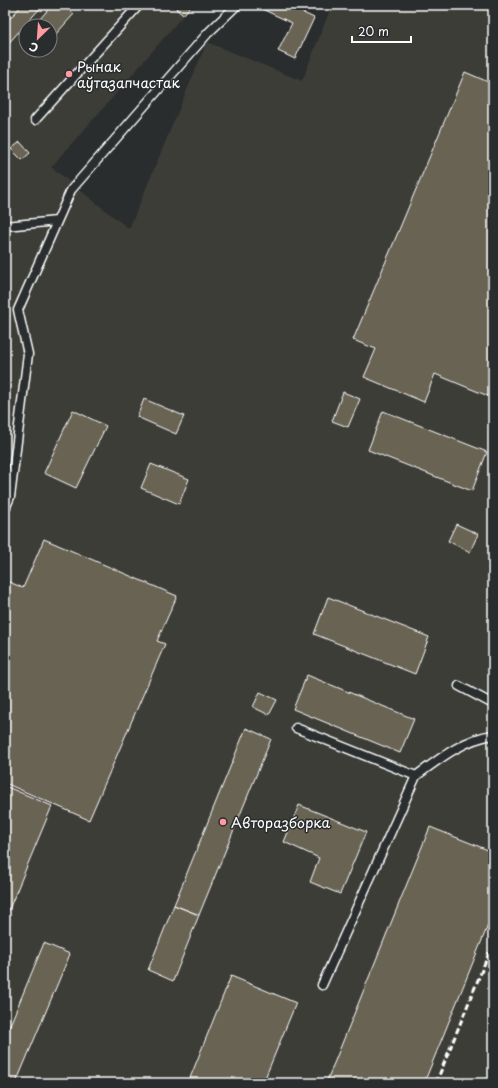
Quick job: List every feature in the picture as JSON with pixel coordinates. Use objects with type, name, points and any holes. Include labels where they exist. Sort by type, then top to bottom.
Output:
[{"type":"lane","points":[[35,120],[140,5]]},
{"type":"lane","points":[[5,509],[10,497],[28,354],[18,310],[71,190],[208,33],[237,5]]},
{"type":"lane","points":[[5,226],[57,221]]},
{"type":"lane","points":[[459,686],[493,704]]},
{"type":"lane","points":[[296,728],[416,776]]},
{"type":"lane","points":[[322,985],[416,776],[443,756],[479,737],[493,735]]},
{"type":"shaded area","points":[[5,5],[192,5],[51,167],[129,229],[207,42],[302,81],[332,5],[493,5],[493,1083],[5,1083]]},
{"type":"building","points":[[22,5],[43,5],[31,18],[18,18],[18,33],[5,47],[5,24]]},
{"type":"building","points":[[52,5],[63,5],[74,14],[58,32],[58,18],[41,18]]},
{"type":"building","points":[[179,5],[192,5],[183,15],[176,9]]},
{"type":"building","points":[[264,5],[287,5],[314,18],[295,59],[278,51],[292,23],[262,9]]},
{"type":"building","points":[[465,72],[493,84],[493,398],[435,374],[424,402],[364,377],[376,349],[353,340]]},
{"type":"building","points":[[20,142],[30,153],[22,160],[11,149]]},
{"type":"building","points":[[343,392],[360,399],[348,427],[332,421]]},
{"type":"building","points":[[144,399],[184,416],[176,434],[137,417]]},
{"type":"building","points":[[73,410],[106,426],[76,488],[44,473]]},
{"type":"building","points":[[383,411],[487,452],[472,491],[368,450]]},
{"type":"building","points":[[151,464],[189,479],[179,504],[141,488]]},
{"type":"building","points":[[456,524],[478,534],[470,552],[448,541]]},
{"type":"building","points":[[44,539],[177,596],[157,641],[165,644],[89,820],[5,783],[5,580],[23,588]]},
{"type":"building","points":[[328,597],[429,637],[415,674],[314,634]]},
{"type":"building","points":[[307,675],[414,719],[400,753],[293,709]]},
{"type":"building","points":[[260,692],[277,700],[269,715],[253,707]]},
{"type":"building","name":"Авторазборка","points":[[246,728],[271,739],[199,915],[174,905]]},
{"type":"building","points":[[5,786],[52,806],[5,919]]},
{"type":"building","points":[[299,805],[366,832],[340,894],[310,882],[319,858],[284,842]]},
{"type":"building","points":[[430,827],[493,852],[493,913],[424,1083],[326,1083]]},
{"type":"building","points":[[174,905],[199,915],[173,981],[148,970]]},
{"type":"building","points":[[44,943],[70,954],[16,1083],[5,1083],[5,1037]]},
{"type":"building","points":[[231,976],[296,1003],[263,1083],[188,1083]]},
{"type":"railway","points":[[436,1083],[493,943]]},
{"type":"place","name":"Рынак аўтазапчастак","points":[[69,74]]},
{"type":"place","name":"Авторазборка","points":[[223,822]]}]
